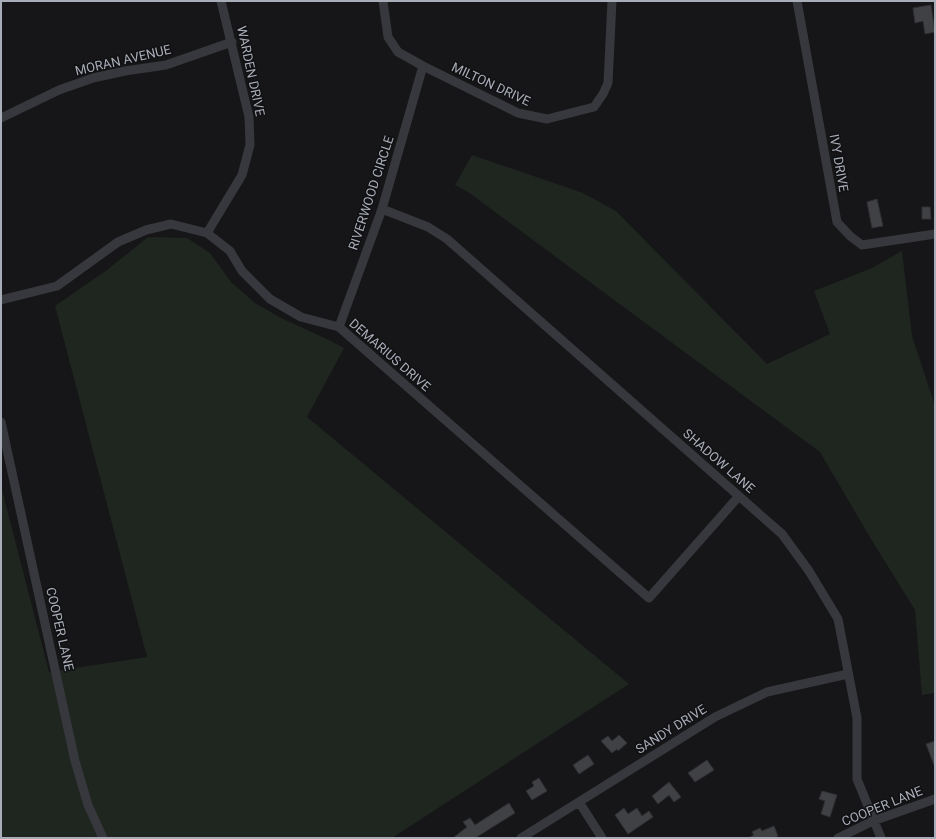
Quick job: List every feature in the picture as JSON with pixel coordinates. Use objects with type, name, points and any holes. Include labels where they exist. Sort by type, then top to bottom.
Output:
[{"type":"street","name":"WARDEN DRIVE","points":[[207,233],[242,175],[250,146],[249,117],[222,1]]},
{"type":"street","name":"MILTON DRIVE","points":[[383,1],[388,37],[398,52],[518,113],[547,119],[594,107],[603,94],[608,83],[612,1]]},
{"type":"street","name":"IVY DRIVE","points":[[797,1],[836,222],[850,236],[862,245],[935,234]]},
{"type":"street","name":"MORAN AVENUE","points":[[1,118],[59,90],[93,78],[125,71],[166,65],[232,42]]},
{"type":"street","name":"RIVERWOOD CIRCLE","points":[[339,327],[382,209],[423,66]]},
{"type":"street","name":"SHADOW LANE","points":[[382,209],[428,227],[447,239],[782,534],[809,571],[838,619],[857,718],[856,779],[881,838]]},
{"type":"street","name":"DEMARIUS DRIVE","points":[[1,300],[57,286],[118,242],[146,230],[171,224],[207,233],[230,251],[242,271],[270,299],[301,317],[339,327],[649,598],[739,496]]},
{"type":"street","name":"COOPER LANE","points":[[1,422],[75,761],[88,805],[103,838]]},
{"type":"street","name":"SANDY DRIVE","points":[[521,838],[715,717],[767,692],[848,674]]},
{"type":"street","name":"COOPER LANE","points":[[838,838],[873,822],[935,799]]},
{"type":"street","points":[[579,802],[602,838]]},
{"type":"shaded area","points":[[472,155],[583,193],[616,211],[767,364],[830,334],[814,291],[872,268],[902,251],[912,336],[935,406],[935,693],[922,695],[915,610],[820,452],[468,192],[455,185]]},
{"type":"shaded area","points":[[148,237],[187,238],[210,253],[231,282],[255,303],[281,318],[344,348],[307,417],[629,684],[392,838],[1,838],[1,486],[49,672],[147,657],[55,306],[107,270]]},
{"type":"building","points":[[931,5],[935,32],[925,34],[923,21],[915,23],[913,8]]},
{"type":"building","points":[[877,199],[883,226],[872,228],[867,202]]},
{"type":"building","points":[[922,207],[930,207],[931,219],[922,219]]},
{"type":"building","points":[[619,735],[627,743],[618,751],[617,749],[612,753],[601,741],[608,736],[612,741]]},
{"type":"building","points":[[935,741],[935,765],[934,765],[926,744]]},
{"type":"building","points":[[588,755],[594,764],[579,774],[573,765]]},
{"type":"building","points":[[707,760],[714,770],[695,782],[688,773]]},
{"type":"building","points":[[539,778],[547,791],[532,800],[526,791],[534,786],[532,782]]},
{"type":"building","points":[[669,782],[681,797],[674,802],[669,795],[658,804],[652,796]]},
{"type":"building","points":[[822,791],[837,795],[830,817],[821,814],[825,801],[819,799]]},
{"type":"building","points":[[509,803],[515,813],[475,838],[453,838],[467,827],[463,822],[470,818],[475,825]]},
{"type":"building","points":[[624,808],[628,814],[637,808],[642,816],[649,811],[653,817],[628,834],[615,815]]},
{"type":"building","points":[[774,826],[778,836],[774,838],[748,838],[754,835],[752,832],[760,828],[762,831]]}]
